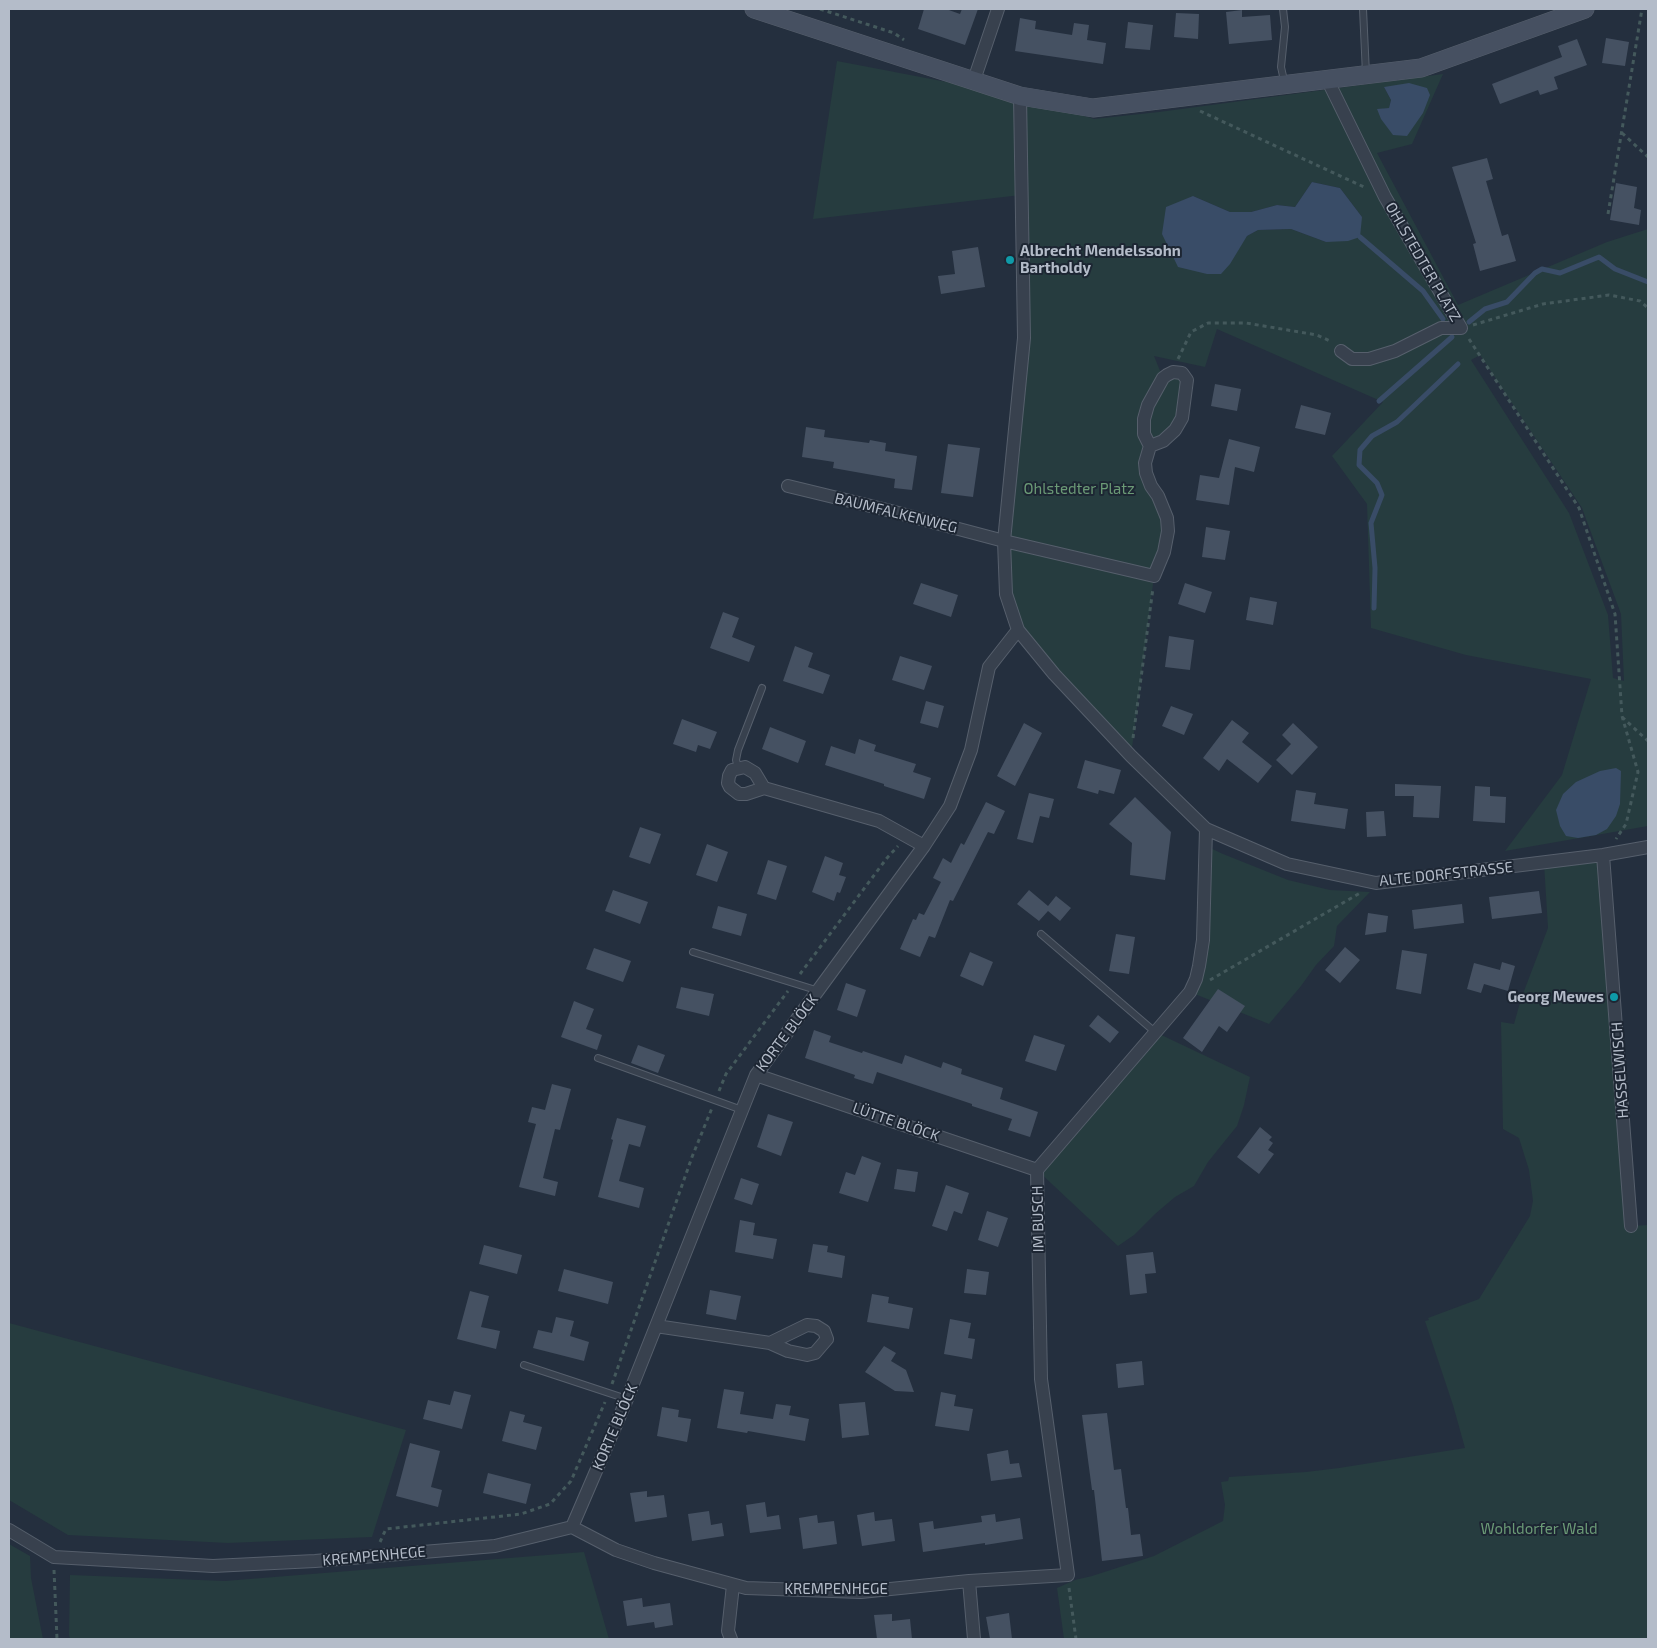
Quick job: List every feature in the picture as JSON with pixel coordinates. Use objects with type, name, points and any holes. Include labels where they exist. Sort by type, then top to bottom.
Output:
[{"type":"street","points":[[754,9],[1020,96],[1093,108],[1328,81],[1422,68],[1585,9]]},
{"type":"street","points":[[974,80],[998,9]]},
{"type":"street","name":"OHLSTEDTER PLATZ","points":[[1328,81],[1386,197],[1461,328],[1441,328],[1395,351],[1369,360],[1352,359],[1341,351]]},
{"type":"street","points":[[1020,96],[1024,338],[1004,541],[1006,594],[1018,630],[1054,674],[1131,756]]},
{"type":"street","points":[[1004,541],[1154,576],[1164,552],[1168,531],[1167,518],[1146,473],[1145,463],[1150,446],[1144,434],[1144,420],[1148,404],[1163,378],[1167,374],[1182,373],[1187,380],[1182,418],[1175,430],[1163,441],[1150,446]]},
{"type":"street","name":"BAUMFALKENWEG","points":[[788,486],[1004,541]]},
{"type":"street","name":"KORTE BLÖCK","points":[[572,1527],[627,1399],[756,1075],[924,846],[950,806],[972,750],[989,667],[1018,630]]},
{"type":"street","name":"ALTE DORFSTRASSE","points":[[1131,756],[1206,829],[1287,864],[1376,883],[1603,855],[1648,847]]},
{"type":"street","points":[[764,788],[755,773],[745,766],[732,770],[729,776],[728,783],[733,791],[739,794],[746,794],[764,788],[879,820],[924,846]]},
{"type":"street","name":"IM BUSCH","points":[[1068,1575],[1041,1379],[1037,1170],[1190,992],[1200,966],[1203,940],[1206,829]]},
{"type":"street","name":"HASSELWISCH","points":[[1603,855],[1631,1226]]},
{"type":"street","name":"LÜTTE BLÖCK","points":[[756,1075],[1037,1170]]},
{"type":"street","points":[[656,1326],[770,1343]]},
{"type":"street","name":"KREMPENHEGE","points":[[9,1530],[54,1556],[214,1566],[495,1546],[572,1527],[616,1550],[654,1564],[746,1588],[861,1592],[1068,1575]]},
{"type":"street","points":[[969,1582],[974,1639]]},
{"type":"street","points":[[728,1636],[733,1585]]},
{"type":"lane","points":[[1283,9],[1285,27],[1281,67],[1285,86]]},
{"type":"lane","points":[[1363,9],[1366,76]]},
{"type":"lane","points":[[738,768],[736,760],[738,750],[762,688]]},
{"type":"lane","points":[[1041,934],[1156,1032]]},
{"type":"lane","points":[[693,952],[819,990]]},
{"type":"lane","points":[[598,1058],[742,1110]]},
{"type":"lane","points":[[524,1364],[627,1399]]},
{"type":"path","points":[[820,9],[894,33],[910,44]]},
{"type":"path","points":[[1608,214],[1642,9]]},
{"type":"path","points":[[1199,111],[1386,197]]},
{"type":"path","points":[[1621,133],[1648,157]]},
{"type":"path","points":[[1603,855],[1626,824],[1638,772],[1622,716],[1615,614],[1579,508],[1475,345],[1461,328],[1543,304],[1609,295],[1640,301],[1648,308]]},
{"type":"path","points":[[1177,372],[1178,358],[1191,332],[1208,323],[1246,324],[1317,335],[1333,342],[1341,351]]},
{"type":"path","points":[[1131,756],[1154,576]]},
{"type":"path","points":[[1622,716],[1648,741]]},
{"type":"path","points":[[372,1556],[386,1528],[521,1514],[550,1504],[571,1481],[609,1392],[692,1158],[726,1074],[887,858],[907,836]]},
{"type":"path","points":[[1190,992],[1376,883]]},
{"type":"path","points":[[54,1556],[57,1639]]},
{"type":"path","points":[[1068,1575],[1076,1639]]},
{"type":"green space","name":"Ohlstedter Platz","points":[[837,61],[1020,96],[1094,119],[1443,74],[1412,144],[1377,153],[1458,305],[1607,242],[1648,229],[1648,826],[1505,851],[1562,775],[1591,679],[1466,655],[1371,628],[1367,504],[1332,456],[1383,402],[1217,329],[1205,367],[1154,356],[1163,378],[1182,373],[1182,418],[1145,463],[1167,518],[1154,576],[1131,756],[1018,630],[1006,594],[1024,338],[1021,195],[813,219]],"holes":[[[1384,87],[1423,113],[1378,110],[1389,108],[1391,100]],[[1312,182],[1340,188],[1362,217],[1326,242],[1291,229],[1258,230],[1247,236],[1238,249],[1193,196],[1230,212],[1251,212],[1277,205],[1295,207]],[[1480,355],[1582,508],[1621,614],[1624,681],[1613,678],[1608,615],[1569,513],[1471,360]]]},
{"type":"green space","points":[[1206,846],[1288,880],[1330,890],[1370,892],[1337,926],[1334,946],[1316,965],[1269,1024],[1190,992],[1196,979]]},
{"type":"green space","name":"Wohldorfer Wald","points":[[1603,855],[1632,1226],[1648,1225],[1648,1639],[1064,1639],[1057,1588],[1075,1580],[1154,1556],[1223,1521],[1225,1505],[1221,1482],[1228,1481],[1229,1477],[1339,1468],[1465,1448],[1425,1321],[1429,1320],[1428,1318],[1479,1299],[1530,1216],[1533,1201],[1529,1170],[1519,1138],[1503,1129],[1501,1022],[1514,1024],[1521,999],[1548,928],[1544,863]]},
{"type":"green space","points":[[1155,1032],[1250,1077],[1237,1126],[1208,1162],[1194,1186],[1175,1197],[1134,1235],[1118,1246],[1037,1170]]},
{"type":"green space","points":[[9,1323],[406,1430],[372,1537],[228,1543],[68,1535],[9,1500]]},
{"type":"green space","points":[[9,1544],[30,1556],[31,1578],[43,1639],[9,1639]]},
{"type":"green space","points":[[584,1552],[609,1639],[70,1639],[69,1635],[70,1575],[225,1581]]},
{"type":"water","points":[[1409,83],[1427,88],[1430,95],[1423,113],[1407,136],[1393,135],[1381,119],[1377,109],[1389,108],[1391,100],[1384,87]]},
{"type":"water","points":[[1312,182],[1340,188],[1362,217],[1360,237],[1348,241],[1326,242],[1291,229],[1258,230],[1247,236],[1230,264],[1221,274],[1207,274],[1178,267],[1162,234],[1166,207],[1193,196],[1230,212],[1251,212],[1277,205],[1295,207]]},
{"type":"water","points":[[1616,768],[1621,771],[1620,804],[1616,816],[1607,829],[1596,835],[1578,838],[1566,836],[1560,826],[1556,810],[1563,794],[1576,782],[1600,771]]},
{"type":"building","points":[[924,9],[946,9],[960,14],[962,9],[978,9],[965,45],[918,29]]},
{"type":"building","points":[[1242,10],[1242,17],[1270,15],[1272,40],[1229,44],[1226,12]]},
{"type":"building","points":[[1176,13],[1199,14],[1198,39],[1174,37]]},
{"type":"building","points":[[1020,18],[1036,21],[1035,29],[1072,35],[1074,23],[1089,25],[1087,40],[1106,43],[1103,64],[1015,51]]},
{"type":"building","points":[[1128,22],[1153,25],[1150,50],[1125,48]]},
{"type":"building","points":[[1606,38],[1629,42],[1625,66],[1602,63]]},
{"type":"building","points":[[1577,39],[1587,65],[1554,77],[1558,89],[1540,95],[1538,90],[1500,104],[1492,84],[1562,57],[1558,46]]},
{"type":"building","points":[[1487,158],[1493,179],[1486,181],[1502,236],[1508,234],[1516,261],[1480,271],[1473,244],[1476,243],[1452,167]]},
{"type":"building","points":[[1616,183],[1637,187],[1634,208],[1641,210],[1639,225],[1610,220]]},
{"type":"building","points":[[978,247],[985,287],[941,294],[938,276],[955,274],[952,251]]},
{"type":"building","points":[[1215,384],[1241,389],[1237,411],[1211,406]]},
{"type":"building","points":[[1301,405],[1331,413],[1325,435],[1295,428]]},
{"type":"building","points":[[806,427],[825,430],[824,437],[869,443],[870,440],[886,443],[885,451],[917,456],[912,490],[894,488],[895,479],[833,468],[834,462],[802,457]]},
{"type":"building","points":[[1229,439],[1260,447],[1254,472],[1235,467],[1229,505],[1196,500],[1200,475],[1219,478]]},
{"type":"building","points":[[948,444],[980,448],[973,497],[941,493]]},
{"type":"building","points":[[1206,527],[1230,531],[1225,560],[1202,557]]},
{"type":"building","points":[[921,583],[958,595],[951,617],[913,604]]},
{"type":"building","points":[[1185,583],[1212,592],[1205,613],[1178,604]]},
{"type":"building","points":[[1250,597],[1277,602],[1273,625],[1246,620]]},
{"type":"building","points":[[723,612],[739,618],[732,637],[755,646],[749,662],[710,648]]},
{"type":"building","points":[[1169,636],[1194,640],[1190,670],[1165,667]]},
{"type":"building","points":[[795,646],[813,653],[808,667],[830,675],[823,694],[783,681]]},
{"type":"building","points":[[900,656],[932,666],[924,690],[892,680]]},
{"type":"building","points":[[926,701],[944,706],[938,728],[920,723]]},
{"type":"building","points":[[1171,706],[1193,714],[1184,735],[1162,726]]},
{"type":"building","points":[[682,719],[717,732],[710,749],[698,745],[696,752],[673,744]]},
{"type":"building","points":[[1232,720],[1249,733],[1242,742],[1272,766],[1258,783],[1227,759],[1219,771],[1203,758]]},
{"type":"building","points":[[1024,723],[1042,733],[1015,786],[997,776]]},
{"type":"building","points":[[1293,723],[1318,747],[1292,775],[1276,760],[1291,744],[1282,735]]},
{"type":"building","points":[[770,727],[806,741],[798,763],[762,749]]},
{"type":"building","points":[[859,739],[876,745],[874,751],[916,764],[913,772],[931,778],[924,799],[825,765],[831,746],[855,754]]},
{"type":"building","points":[[1085,760],[1121,770],[1114,794],[1099,790],[1098,794],[1077,788]]},
{"type":"building","points":[[1395,784],[1441,786],[1439,818],[1413,817],[1414,796],[1395,796]]},
{"type":"building","points":[[1475,786],[1490,787],[1490,796],[1506,797],[1505,823],[1473,821]]},
{"type":"building","points":[[1296,790],[1316,793],[1314,804],[1348,809],[1345,829],[1291,821]]},
{"type":"building","points":[[1029,793],[1054,799],[1049,818],[1040,816],[1033,843],[1017,839]]},
{"type":"building","points":[[1135,797],[1171,832],[1165,880],[1130,875],[1132,843],[1109,824]]},
{"type":"building","points":[[986,802],[1005,811],[994,834],[988,832],[953,901],[950,900],[935,938],[929,936],[920,957],[900,949],[913,919],[916,920],[919,913],[924,915],[941,882],[933,878],[943,858],[951,863],[961,843],[964,845]]},
{"type":"building","points":[[1384,811],[1386,836],[1367,837],[1366,812]]},
{"type":"building","points":[[640,827],[661,834],[650,864],[629,857]]},
{"type":"building","points":[[707,844],[728,852],[717,882],[696,875]]},
{"type":"building","points":[[825,856],[843,863],[839,875],[846,877],[840,893],[837,892],[834,901],[812,892]]},
{"type":"building","points":[[768,860],[787,866],[776,900],[757,894]]},
{"type":"building","points":[[613,890],[648,902],[640,924],[605,911]]},
{"type":"building","points":[[1029,890],[1048,906],[1056,896],[1071,908],[1060,921],[1048,911],[1039,921],[1017,904]]},
{"type":"building","points":[[1539,891],[1542,913],[1492,919],[1489,897]]},
{"type":"building","points":[[1462,904],[1464,923],[1414,929],[1412,910]]},
{"type":"building","points":[[718,906],[747,914],[741,936],[712,928]]},
{"type":"building","points":[[1368,913],[1388,916],[1386,932],[1365,935]]},
{"type":"building","points":[[1116,934],[1135,937],[1129,974],[1109,971]]},
{"type":"building","points":[[1345,947],[1360,960],[1340,983],[1325,970]]},
{"type":"building","points":[[594,948],[631,961],[623,982],[586,969]]},
{"type":"building","points":[[1402,950],[1427,954],[1421,994],[1396,989]]},
{"type":"building","points":[[970,952],[993,962],[983,986],[960,976]]},
{"type":"building","points":[[1502,962],[1515,966],[1508,991],[1484,984],[1481,993],[1467,989],[1474,963],[1500,970]]},
{"type":"building","points":[[846,983],[866,990],[857,1017],[837,1010]]},
{"type":"building","points":[[681,987],[714,994],[709,1016],[676,1008]]},
{"type":"building","points":[[1218,989],[1245,1006],[1227,1032],[1219,1026],[1202,1052],[1183,1038]]},
{"type":"building","points":[[574,1001],[594,1009],[586,1029],[602,1035],[597,1050],[561,1037]]},
{"type":"building","points":[[1098,1015],[1119,1032],[1110,1043],[1089,1026]]},
{"type":"building","points":[[814,1030],[831,1036],[829,1042],[862,1053],[863,1051],[902,1064],[905,1055],[941,1068],[943,1062],[962,1069],[961,1074],[1003,1088],[1000,1099],[1038,1112],[1030,1137],[1008,1130],[1012,1119],[972,1106],[972,1104],[877,1072],[873,1084],[854,1078],[855,1075],[805,1058]]},
{"type":"building","points":[[1034,1035],[1065,1045],[1056,1071],[1025,1061]]},
{"type":"building","points":[[638,1045],[665,1055],[658,1073],[631,1063]]},
{"type":"building","points":[[552,1084],[571,1089],[560,1130],[555,1129],[543,1178],[558,1182],[555,1196],[519,1187],[536,1124],[528,1122],[532,1107],[545,1110]]},
{"type":"building","points":[[768,1114],[793,1122],[781,1156],[757,1147]]},
{"type":"building","points":[[617,1118],[646,1126],[640,1147],[629,1144],[619,1181],[644,1188],[639,1208],[598,1197]]},
{"type":"building","points":[[1260,1127],[1272,1137],[1269,1140],[1273,1143],[1268,1150],[1274,1154],[1259,1174],[1237,1157]]},
{"type":"building","points":[[862,1156],[881,1163],[868,1202],[839,1193],[846,1172],[855,1175]]},
{"type":"building","points":[[897,1169],[918,1172],[915,1192],[894,1189]]},
{"type":"building","points":[[741,1178],[759,1184],[752,1205],[734,1199]]},
{"type":"building","points":[[946,1185],[969,1193],[962,1214],[954,1211],[947,1231],[932,1226]]},
{"type":"building","points":[[987,1211],[1008,1218],[998,1247],[978,1240]]},
{"type":"building","points":[[740,1220],[755,1223],[753,1235],[777,1239],[773,1259],[735,1252]]},
{"type":"building","points":[[813,1244],[828,1246],[827,1252],[845,1256],[842,1278],[808,1272]]},
{"type":"building","points":[[484,1245],[522,1255],[517,1274],[479,1264]]},
{"type":"building","points":[[1153,1252],[1156,1273],[1145,1274],[1147,1293],[1130,1295],[1126,1255]]},
{"type":"building","points":[[564,1269],[613,1282],[608,1304],[558,1291]]},
{"type":"building","points":[[967,1269],[989,1272],[986,1295],[964,1293]]},
{"type":"building","points":[[710,1290],[741,1296],[736,1320],[706,1314]]},
{"type":"building","points":[[470,1291],[489,1296],[481,1327],[500,1331],[496,1349],[457,1339]]},
{"type":"building","points":[[872,1294],[889,1297],[888,1303],[913,1308],[909,1329],[867,1322]]},
{"type":"building","points":[[556,1317],[574,1321],[570,1336],[589,1342],[584,1361],[533,1348],[538,1330],[552,1333]]},
{"type":"building","points":[[950,1319],[971,1323],[968,1338],[975,1339],[972,1359],[944,1354]]},
{"type":"building","points":[[884,1346],[896,1353],[891,1361],[906,1370],[914,1392],[895,1391],[865,1372]]},
{"type":"building","points":[[1142,1361],[1144,1385],[1118,1388],[1116,1364]]},
{"type":"building","points":[[724,1389],[744,1392],[740,1414],[773,1419],[776,1404],[791,1406],[789,1415],[809,1419],[805,1441],[748,1431],[747,1433],[717,1428]]},
{"type":"building","points":[[454,1391],[471,1395],[462,1429],[423,1419],[428,1400],[450,1405]]},
{"type":"building","points":[[941,1392],[956,1395],[954,1406],[973,1409],[969,1431],[935,1426]]},
{"type":"building","points":[[865,1402],[869,1435],[842,1438],[839,1404]]},
{"type":"building","points":[[662,1407],[679,1410],[678,1417],[691,1419],[687,1442],[657,1436]]},
{"type":"building","points":[[510,1411],[525,1415],[523,1422],[542,1427],[536,1450],[502,1441]]},
{"type":"building","points":[[1107,1413],[1114,1470],[1121,1469],[1131,1535],[1140,1534],[1143,1556],[1102,1561],[1094,1490],[1092,1490],[1082,1415]]},
{"type":"building","points":[[410,1443],[440,1451],[431,1487],[442,1490],[438,1507],[396,1496]]},
{"type":"building","points":[[1008,1450],[1010,1464],[1019,1463],[1022,1477],[991,1481],[987,1454]]},
{"type":"building","points":[[488,1473],[531,1484],[526,1504],[483,1493]]},
{"type":"building","points":[[647,1491],[647,1497],[664,1495],[667,1517],[635,1522],[630,1493]]},
{"type":"building","points":[[765,1502],[767,1517],[779,1515],[781,1529],[750,1533],[746,1505]]},
{"type":"building","points":[[709,1511],[711,1525],[722,1523],[724,1536],[692,1541],[688,1514]]},
{"type":"building","points":[[874,1512],[875,1521],[892,1519],[895,1541],[862,1546],[857,1515]]},
{"type":"building","points":[[995,1514],[996,1522],[1020,1518],[1023,1539],[923,1552],[919,1523],[933,1521],[934,1529],[982,1522],[981,1516]]},
{"type":"building","points":[[817,1515],[818,1523],[834,1521],[837,1544],[803,1549],[799,1518]]},
{"type":"building","points":[[642,1598],[643,1607],[670,1603],[673,1625],[655,1628],[654,1622],[627,1626],[623,1601]]},
{"type":"building","points":[[1009,1613],[1012,1639],[990,1639],[986,1617]]},
{"type":"building","points":[[892,1614],[892,1621],[910,1619],[912,1639],[877,1639],[874,1615]]},
{"type":"waterway","points":[[1360,237],[1423,291],[1443,319]]},
{"type":"waterway","points":[[1469,322],[1485,309],[1507,302],[1535,273],[1542,269],[1560,273],[1599,257],[1615,269],[1648,282]]},
{"type":"waterway","points":[[1379,401],[1452,337]]},
{"type":"waterway","points":[[1374,608],[1375,568],[1371,523],[1382,495],[1377,483],[1359,465],[1360,450],[1372,436],[1397,422],[1458,364]]},
{"type":"place","name":"Albrecht Mendelssohn Bartholdy","points":[[1010,260]]},
{"type":"place","name":"Georg Mewes","points":[[1614,997]]}]
